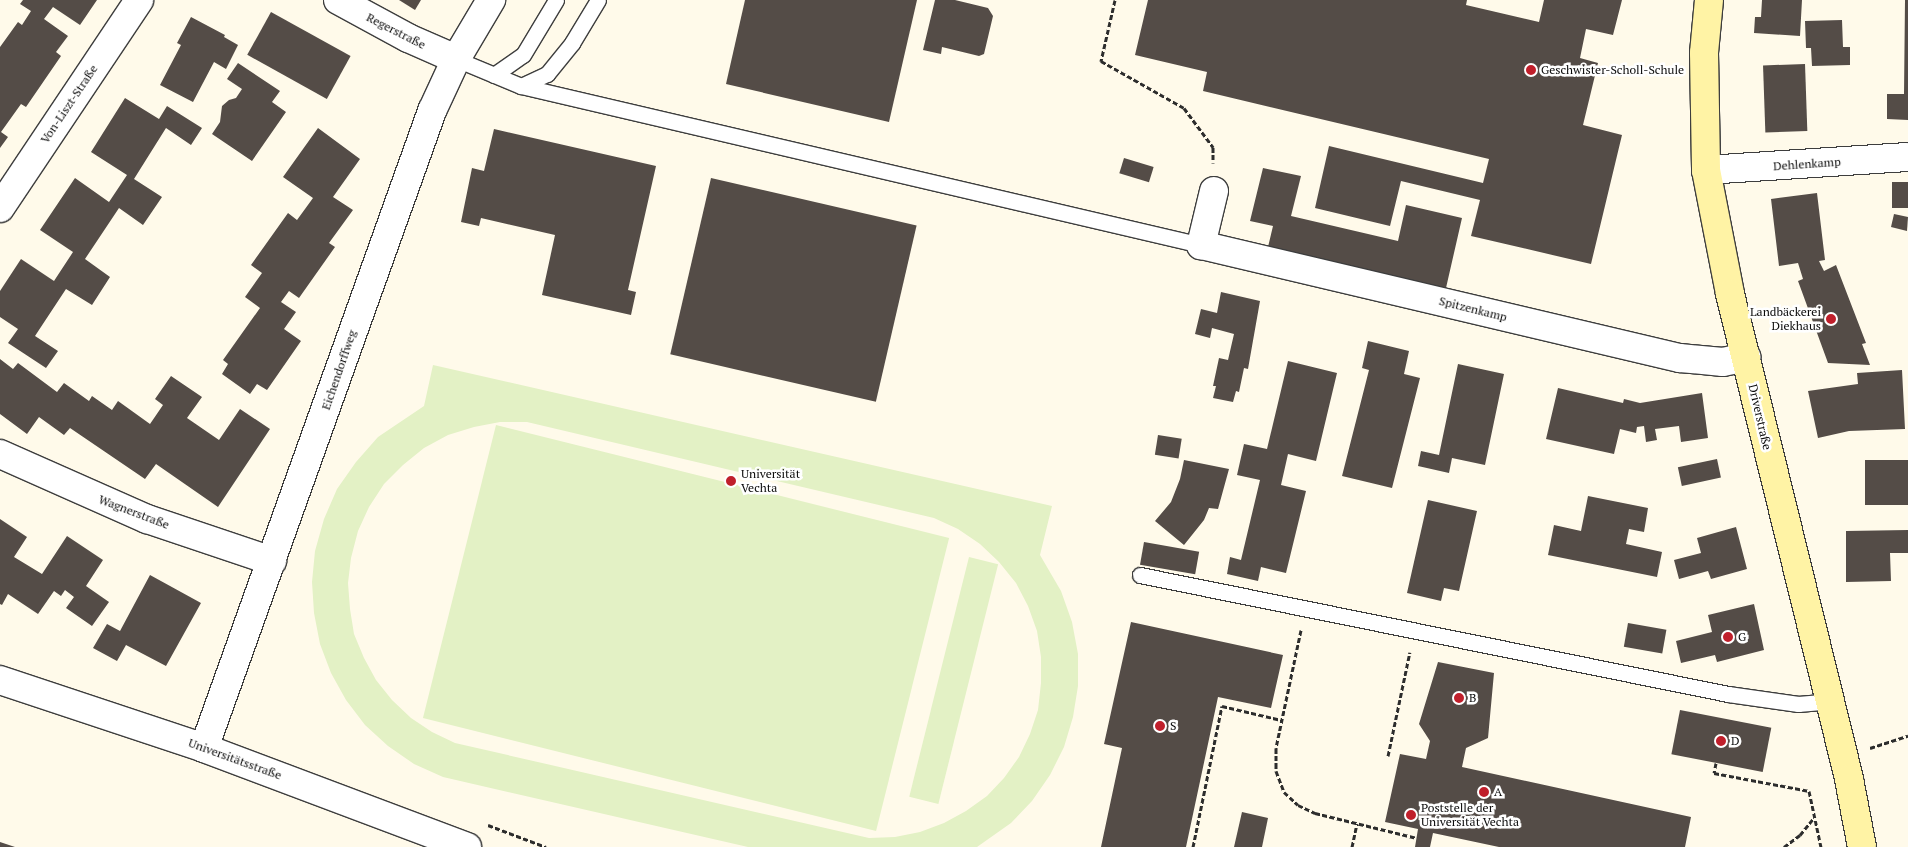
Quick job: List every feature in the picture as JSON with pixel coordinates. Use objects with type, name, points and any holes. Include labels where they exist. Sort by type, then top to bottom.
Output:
[{"type":"main road","name":"Driverstraße","points":[[1709,0],[1704,53],[1706,170],[1730,294],[1864,841]]},
{"type":"street","name":"Von-Liszt-Straße","points":[[0,208],[139,0]]},
{"type":"street","name":"Regerstraße","points":[[338,0],[408,38],[456,59]]},
{"type":"street","name":"Eichendorffweg","points":[[204,748],[422,137],[456,59],[491,0]]},
{"type":"street","name":"Dehlenkamp","points":[[1706,170],[1908,156]]},
{"type":"street","points":[[1202,245],[1214,191]]},
{"type":"street","name":"Spitzenkamp","points":[[1202,245],[1680,358],[1723,362],[1746,357]]},
{"type":"street","name":"Wagnerstraße","points":[[0,454],[147,519],[272,561]]},
{"type":"street","name":"Universitätsstraße","points":[[0,680],[204,748],[467,847]]},
{"type":"lane","points":[[494,75],[523,55],[556,0]]},
{"type":"lane","points":[[521,86],[547,74],[572,43],[598,0]]},
{"type":"lane","points":[[456,59],[521,86],[1202,245]]},
{"type":"lane","points":[[1140,575],[1728,694],[1798,704],[1830,701]]},
{"type":"path","points":[[1115,0],[1101,61],[1184,108],[1213,147],[1214,191]]},
{"type":"path","points":[[1306,608],[1276,748],[1276,772],[1284,792],[1298,805],[1316,813],[1416,838]]},
{"type":"path","points":[[1388,756],[1415,631]]},
{"type":"path","points":[[1193,847],[1222,706],[1281,720]]},
{"type":"path","points":[[1843,756],[1908,736]]},
{"type":"path","points":[[1716,763],[1714,772],[1809,791],[1821,847]]},
{"type":"path","points":[[1784,847],[1800,835],[1815,817]]},
{"type":"path","points":[[1352,847],[1357,824]]},
{"type":"green space","points":[[433,365],[1052,506],[1040,555],[1061,591],[1072,622],[1078,654],[1078,686],[1073,717],[1064,747],[1050,775],[1032,801],[1011,823],[977,847],[748,847],[443,777],[414,764],[388,746],[365,725],[346,700],[331,673],[320,644],[314,613],[312,582],[315,551],[324,519],[337,489],[356,462],[378,437],[424,406]],"holes":[[[500,422],[527,422],[934,518],[958,529],[980,544],[999,562],[1016,583],[1028,606],[1037,631],[1041,657],[1038,710],[1030,734],[1019,757],[1004,778],[987,796],[966,811],[944,823],[920,832],[895,837],[869,838],[455,743],[432,732],[411,718],[392,700],[376,680],[354,634],[348,583],[351,558],[358,531],[369,507],[384,484],[424,448],[448,435],[474,427]]]},
{"type":"green space","points":[[496,425],[949,538],[876,831],[423,718]]},
{"type":"green space","points":[[969,557],[998,564],[938,804],[909,797]]},
{"type":"building","points":[[23,0],[97,0],[80,25],[53,7],[44,19],[68,36],[56,52],[61,56],[26,107],[21,104],[1,132],[8,137],[0,148],[0,47],[18,22],[22,25],[31,11],[20,4]]},
{"type":"building","points":[[399,0],[421,0],[415,10]]},
{"type":"building","points":[[745,0],[917,0],[889,122],[726,84]]},
{"type":"building","points":[[935,0],[955,0],[988,8],[993,16],[984,54],[979,56],[942,47],[941,54],[923,50]]},
{"type":"building","points":[[1148,0],[1467,0],[1466,5],[1539,22],[1544,0],[1622,0],[1613,35],[1586,29],[1580,58],[1598,63],[1583,125],[1622,135],[1591,264],[1471,236],[1480,200],[1401,181],[1390,226],[1315,208],[1329,146],[1483,183],[1489,159],[1203,91],[1207,72],[1135,55]]},
{"type":"building","points":[[1762,0],[1802,0],[1800,36],[1754,33],[1755,17],[1761,17]]},
{"type":"building","points":[[1905,0],[1908,0],[1908,120],[1887,119],[1887,94],[1904,94]]},
{"type":"building","points":[[271,12],[351,56],[327,99],[247,55]]},
{"type":"building","points":[[191,17],[225,35],[224,37],[238,45],[226,69],[214,62],[193,102],[160,85],[181,45],[177,43]]},
{"type":"building","points":[[1842,20],[1843,47],[1850,47],[1850,65],[1812,66],[1811,48],[1806,48],[1805,21]]},
{"type":"building","points":[[238,63],[280,91],[272,102],[286,112],[252,161],[212,134],[220,122],[222,106],[229,100],[236,98],[242,89],[227,79]]},
{"type":"building","points":[[1805,64],[1807,131],[1765,132],[1763,65]]},
{"type":"building","points":[[125,98],[159,119],[167,106],[202,128],[191,145],[166,128],[134,179],[162,197],[143,225],[119,208],[85,259],[110,277],[92,305],[66,289],[35,336],[58,351],[46,368],[8,343],[18,329],[0,317],[0,291],[21,259],[54,281],[73,252],[40,230],[75,178],[109,202],[127,175],[91,152]]},
{"type":"building","points":[[318,128],[360,159],[333,197],[353,210],[329,243],[335,247],[299,298],[289,291],[281,302],[296,312],[284,329],[301,341],[267,390],[257,384],[250,394],[222,374],[228,364],[223,360],[260,308],[245,297],[262,273],[251,265],[288,213],[297,220],[313,198],[283,177]]},
{"type":"building","points":[[494,129],[656,166],[628,290],[636,292],[631,315],[542,295],[555,235],[481,218],[479,226],[461,222],[472,168],[484,171]]},
{"type":"building","points":[[1124,158],[1154,167],[1149,182],[1119,173]]},
{"type":"building","points":[[1263,168],[1301,176],[1291,216],[1398,241],[1406,205],[1462,218],[1446,288],[1268,247],[1273,226],[1250,221]]},
{"type":"building","points":[[711,178],[917,225],[876,402],[670,354]]},
{"type":"building","points":[[1892,182],[1908,182],[1908,208],[1892,208]]},
{"type":"building","points":[[1817,193],[1825,260],[1819,261],[1824,271],[1836,265],[1866,343],[1862,344],[1870,365],[1828,363],[1798,281],[1803,279],[1798,263],[1779,266],[1771,199]]},
{"type":"building","points":[[1894,214],[1908,217],[1907,231],[1891,227]]},
{"type":"building","points":[[1221,292],[1260,301],[1248,369],[1244,368],[1239,392],[1236,391],[1233,402],[1213,398],[1216,386],[1213,386],[1219,358],[1228,360],[1234,334],[1212,328],[1210,338],[1195,334],[1201,309],[1217,313]]},
{"type":"building","points":[[1368,341],[1409,351],[1404,374],[1420,378],[1392,488],[1342,476],[1369,370],[1362,368]]},
{"type":"building","points":[[0,359],[13,369],[18,363],[57,392],[64,383],[89,401],[92,396],[112,410],[118,401],[150,424],[163,405],[155,399],[171,376],[202,397],[187,418],[219,440],[240,409],[270,429],[218,507],[156,464],[145,479],[70,428],[64,435],[39,417],[27,434],[0,414]]},
{"type":"building","points":[[1288,361],[1337,373],[1316,461],[1288,454],[1281,485],[1306,491],[1286,573],[1261,567],[1258,581],[1227,574],[1230,557],[1241,560],[1260,480],[1237,475],[1244,444],[1267,449]]},
{"type":"building","points":[[1458,364],[1504,374],[1485,465],[1452,458],[1449,473],[1418,466],[1421,451],[1439,455]]},
{"type":"building","points":[[1902,370],[1905,429],[1849,431],[1818,438],[1808,391],[1858,384],[1857,373]]},
{"type":"building","points":[[1558,388],[1623,403],[1624,399],[1640,403],[1702,393],[1708,438],[1681,442],[1679,426],[1655,429],[1657,440],[1646,442],[1644,426],[1637,427],[1636,433],[1620,429],[1614,454],[1546,439]]},
{"type":"building","points":[[1158,435],[1182,439],[1179,459],[1155,455]]},
{"type":"building","points":[[1717,459],[1721,478],[1682,486],[1678,467]]},
{"type":"building","points":[[1184,460],[1229,469],[1218,509],[1209,508],[1204,520],[1184,545],[1155,521],[1171,502],[1180,479]]},
{"type":"building","points":[[1865,460],[1908,460],[1908,505],[1865,505]]},
{"type":"building","points":[[1588,496],[1648,508],[1644,532],[1629,529],[1626,544],[1662,552],[1657,577],[1548,555],[1554,525],[1581,531]]},
{"type":"building","points":[[1428,500],[1477,511],[1459,591],[1444,588],[1441,601],[1407,593]]},
{"type":"building","points":[[0,519],[27,537],[14,557],[42,574],[67,536],[103,560],[86,586],[109,602],[92,626],[66,608],[74,597],[65,590],[61,596],[54,591],[38,614],[8,594],[2,605],[0,604]]},
{"type":"building","points":[[1736,527],[1747,569],[1711,579],[1708,571],[1679,579],[1674,560],[1701,553],[1697,538]]},
{"type":"building","points":[[1908,530],[1908,553],[1890,553],[1891,581],[1846,582],[1846,531]]},
{"type":"building","points":[[1144,542],[1199,552],[1195,574],[1140,565]]},
{"type":"building","points":[[150,575],[201,603],[166,666],[126,645],[117,661],[93,648],[107,624],[120,631]]},
{"type":"building","name":"G","points":[[1754,604],[1764,650],[1717,662],[1715,655],[1681,663],[1676,641],[1712,632],[1708,615]]},
{"type":"building","name":"S","points":[[1131,622],[1283,655],[1271,708],[1218,697],[1186,847],[1101,847],[1122,748],[1104,744]]},
{"type":"building","points":[[1628,623],[1666,630],[1662,653],[1624,647]]},
{"type":"building","name":"A","points":[[1438,662],[1494,673],[1488,738],[1466,748],[1462,767],[1691,817],[1685,847],[1499,847],[1433,833],[1430,847],[1415,847],[1418,829],[1385,822],[1400,754],[1426,759],[1430,741],[1419,724]]},
{"type":"building","name":"D","points":[[1680,710],[1771,728],[1763,772],[1671,754]]},
{"type":"building","points":[[1242,812],[1268,818],[1262,847],[1234,847]]},
{"type":"building","points":[[0,842],[15,847],[0,847]]},
{"type":"place","name":"Geschwister-Scholl-Schule","points":[[1531,70]]},
{"type":"place","name":"Landbäckerei Diekhaus","points":[[1831,319]]},
{"type":"place","name":"Universität Vechta","points":[[731,481]]},
{"type":"place","name":"G","points":[[1728,637]]},
{"type":"place","name":"B","points":[[1459,698]]},
{"type":"place","name":"S","points":[[1160,726]]},
{"type":"place","name":"D","points":[[1721,741]]},
{"type":"place","name":"A","points":[[1484,792]]},
{"type":"place","name":"Poststelle der Universität Vechta","points":[[1411,815]]}]
